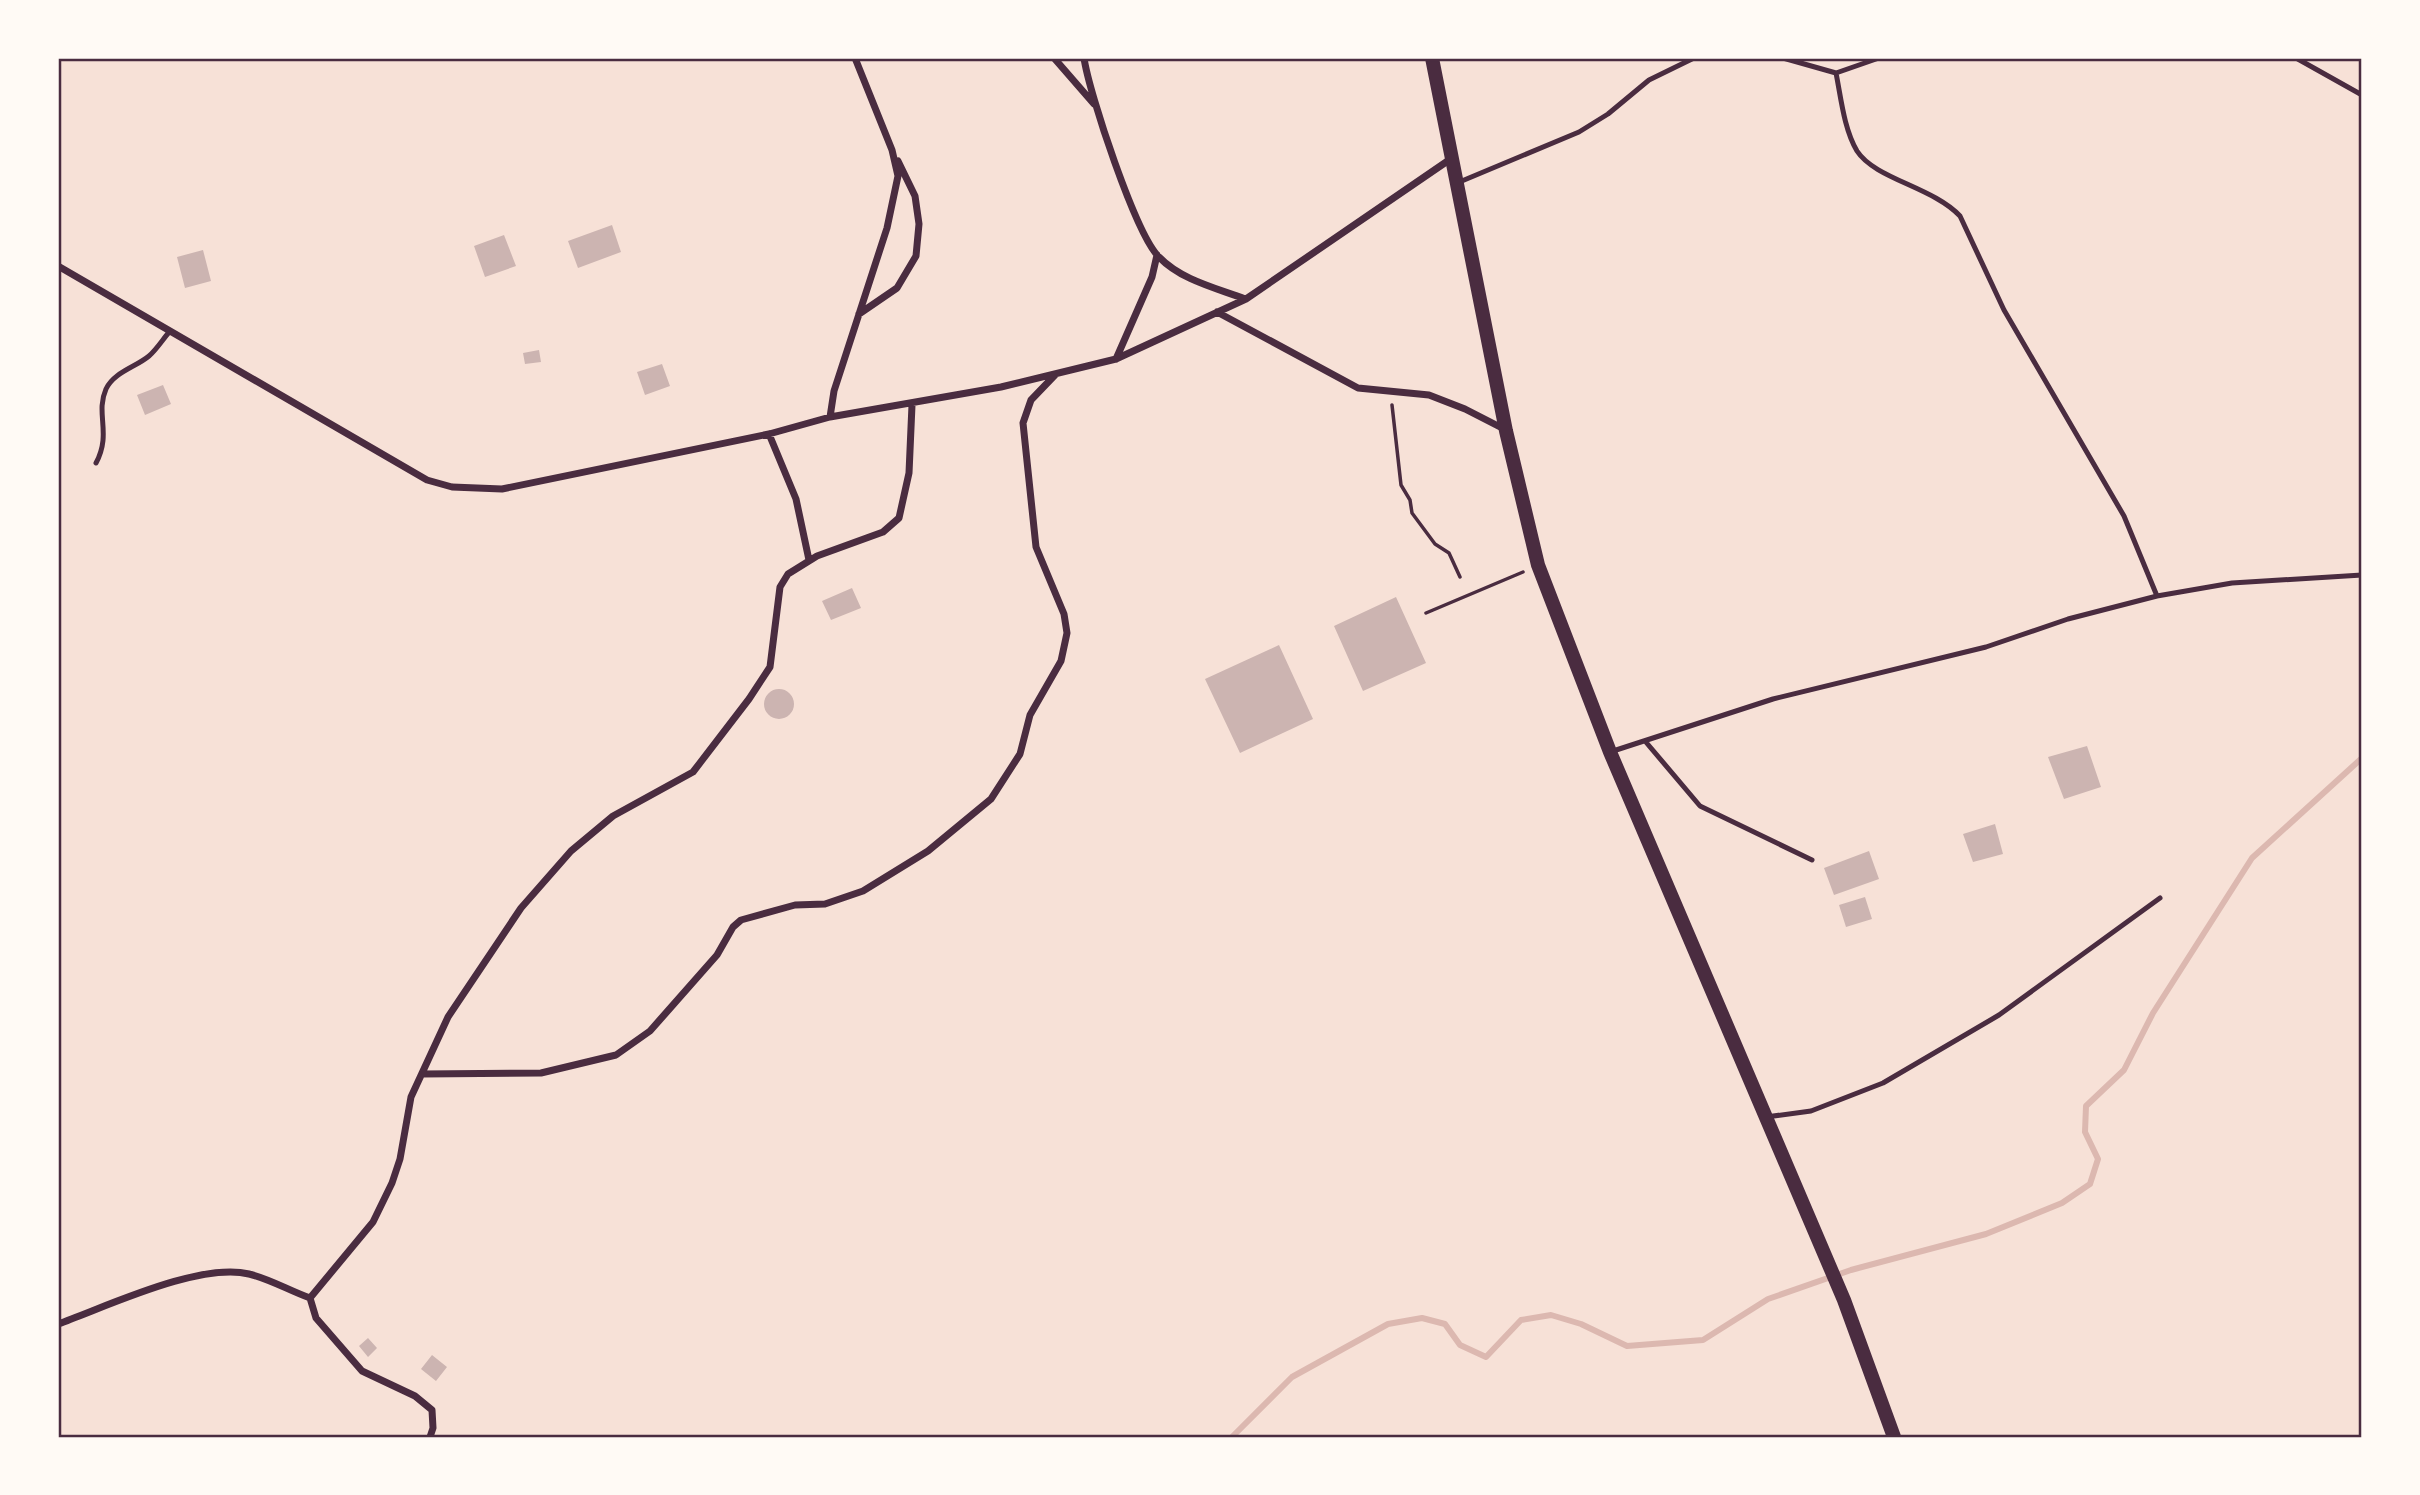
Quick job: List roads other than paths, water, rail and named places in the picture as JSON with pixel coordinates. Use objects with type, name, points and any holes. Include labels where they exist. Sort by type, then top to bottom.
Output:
[{"type":"main road","points":[[1432,58],[1506,431],[1538,565],[1610,752],[1844,1300],[1894,1437]]},
{"type":"street","points":[[855,58],[890,144],[915,195],[919,224],[916,256],[897,288],[859,314]]},
{"type":"street","points":[[1054,58],[1094,104]]},
{"type":"street","points":[[1084,58],[1094,104],[1137,215],[1157,255],[1195,281],[1246,299]]},
{"type":"street","points":[[830,418],[834,391],[894,197],[898,176],[890,144]]},
{"type":"street","points":[[58,267],[427,481],[452,487],[502,489],[769,434],[830,418],[912,405],[1116,359],[1246,299],[1452,158]]},
{"type":"street","points":[[1116,359],[1152,277],[1157,255]]},
{"type":"street","points":[[1217,312],[1358,388],[1429,396],[1465,409],[1506,431]]},
{"type":"street","points":[[422,1074],[541,1073],[616,1055],[650,1031],[717,956],[733,927],[741,920],[796,905],[825,904],[863,891],[928,851],[991,799],[1020,754],[1030,715],[1060,661],[1067,633],[1064,614],[1036,547],[1023,423],[1031,400],[1056,374]]},
{"type":"street","points":[[310,1298],[373,1222],[393,1183],[411,1097],[448,1017],[485,958],[529,899],[571,851],[613,816],[693,772],[770,667],[780,587],[788,574],[809,560],[883,532],[899,518],[909,473],[912,405]]},
{"type":"street","points":[[769,434],[796,499],[809,560]]},
{"type":"street","points":[[58,1324],[175,1282],[220,1274],[249,1274],[310,1298]]},
{"type":"street","points":[[310,1298],[316,1318],[362,1371],[415,1396],[432,1409],[433,1427],[430,1437]]},
{"type":"lane","points":[[1457,183],[1579,132],[1608,114],[1649,80],[1694,58]]},
{"type":"lane","points":[[1783,58],[1836,73],[1878,58]]},
{"type":"lane","points":[[2296,58],[2362,95]]},
{"type":"lane","points":[[1836,73],[1850,135],[1858,152],[1868,163],[1923,188],[1950,205],[1960,216],[2004,310],[2124,516],[2157,596]]},
{"type":"lane","points":[[96,463],[105,447],[103,407],[107,387],[122,373],[148,356],[170,331]]},
{"type":"lane","points":[[1610,752],[1773,699],[1986,647],[2068,619],[2157,596],[2232,583],[2362,575]]},
{"type":"lane","points":[[1645,741],[1700,806],[1812,860]]},
{"type":"lane","points":[[1765,1117],[1811,1111],[1883,1083],[1999,1015],[2160,898]]},
{"type":"waterway","points":[[1232,1437],[1292,1377],[1388,1324],[1422,1318],[1445,1324],[1460,1345],[1486,1357],[1521,1320],[1551,1315],[1581,1324],[1627,1346],[1703,1340],[1768,1299],[1851,1270],[1986,1234],[2062,1203],[2090,1184],[2098,1159],[2085,1132],[2086,1106],[2124,1070],[2153,1013],[2252,858],[2362,758]]}]
